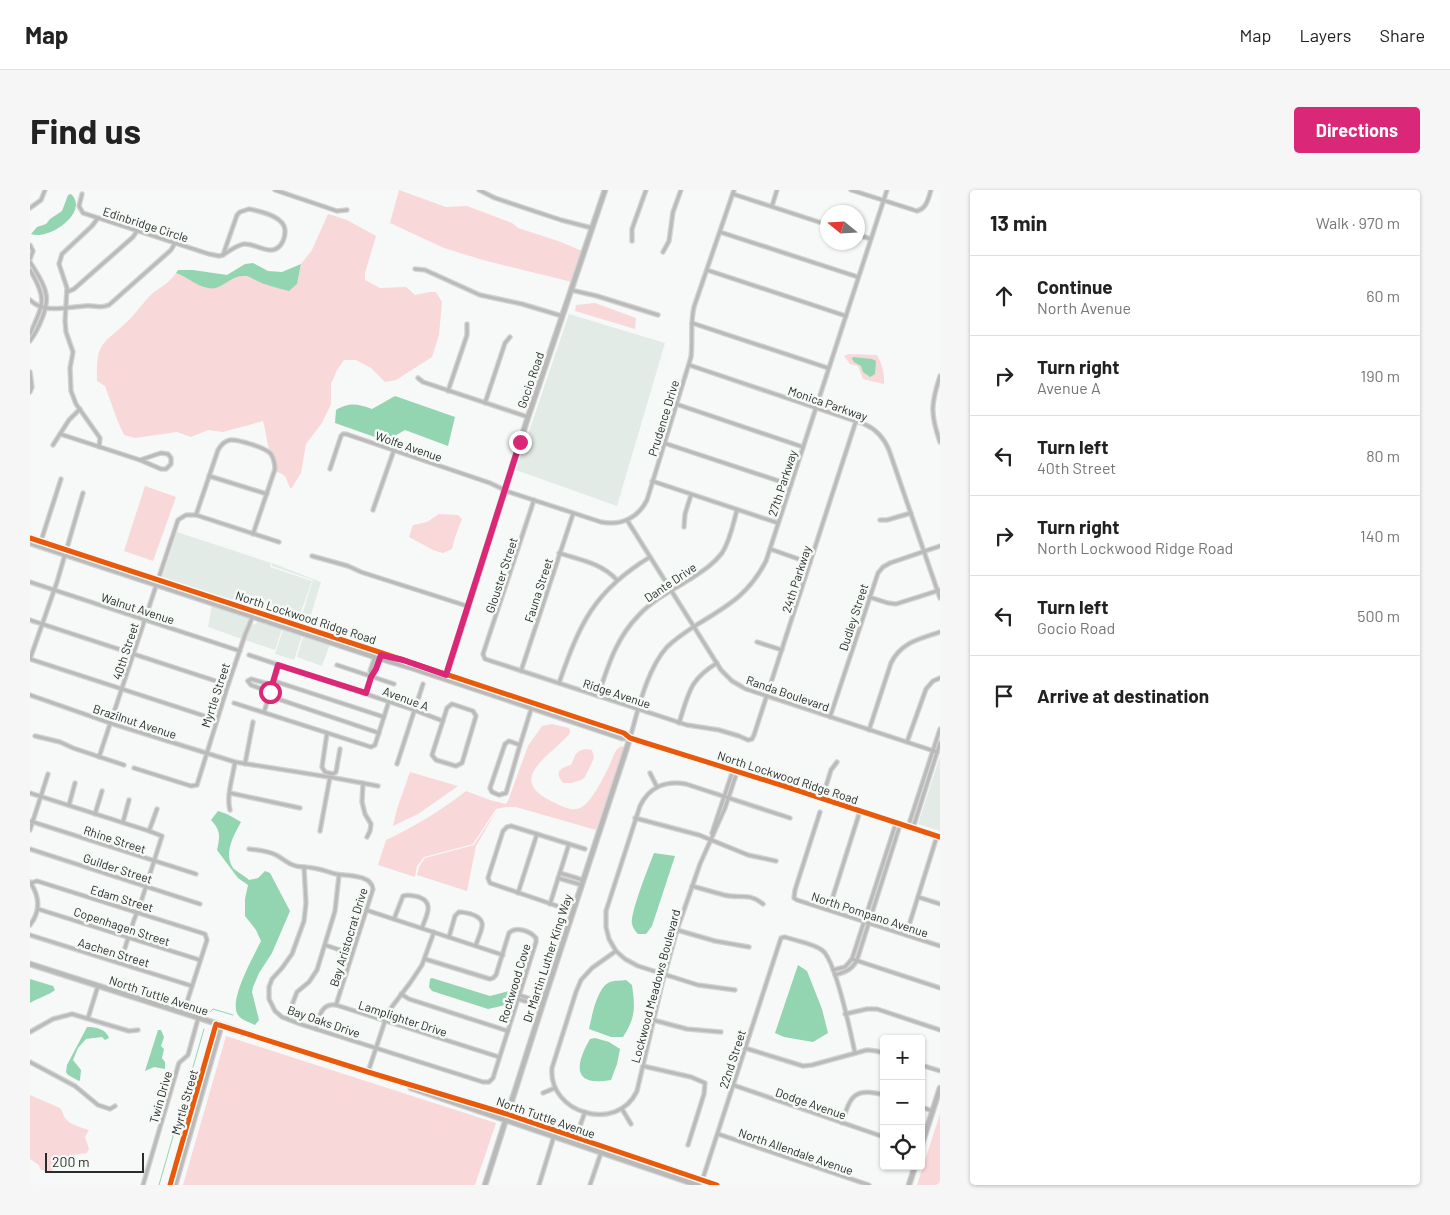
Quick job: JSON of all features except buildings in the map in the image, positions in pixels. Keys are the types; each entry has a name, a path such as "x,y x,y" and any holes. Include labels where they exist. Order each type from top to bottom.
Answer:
{"main road":[{"name":"Gocio Road","path":"446,677 528,417 605,190"},
{"name":"North Lockwood Ridge Road","path":"30,538 65,552"},
{"name":"North Lockwood Ridge Road","path":"30,543 65,552 532,705 624,733 630,738 939,837"},
{"name":"North Lockwood Ridge Road","path":"379,655 403,660 446,677"},
{"name":"Dr Martin Luther King Way","path":"485,1185 630,738"},
{"name":"North Tuttle Avenue","path":"30,964 198,1019 507,1114 576,1137 602,1149 697,1185"},
{"name":"Myrtle Street","path":"170,1185 216,1024"},
{"name":"Myrtle Street","path":"175,1185 221,1026"},
{"name":"North Tuttle Avenue","path":"368,1072 554,1136 717,1185"},
{"path":"925,1135 940,1088"},
{"path":"909,1185 914,1170"}],"street":[{"path":"30,208 41,200 44,190"},
{"path":"275,190 337,211 347,210"},
{"path":"479,190 495,198 561,220 592,228"},
{"path":"632,240 632,229 646,190"},
{"path":"663,252 669,241 672,212 681,190"},
{"path":"772,206 777,190"},
{"path":"851,190 915,211 919,211 927,204 931,190"},
{"name":"27th Parkway","path":"630,738 650,675 659,657 674,640 732,603 746,591 761,571 770,549 887,190"},
{"path":"733,192 820,222"},
{"name":"Prudence Drive","path":"627,520 644,506 688,365 692,346 694,307 733,192"},
{"name":"Edinbridge Circle","path":"82,194 79,206 81,212 215,256 223,255"},
{"path":"244,210 254,210 274,217 282,223 284,239 282,244 273,250 263,250 246,244 223,255 234,219 244,210"},
{"path":"98,218 60,256 59,267 66,283 65,326 73,352 70,368 70,385 73,398 100,438 99,447"},
{"path":"67,292 74,289 134,237 137,231"},
{"path":"720,232 858,277"},
{"path":"865,237 871,239"},
{"path":"30,300 34,304 43,307 66,309 84,306 104,307 109,305 171,250 175,243"},
{"path":"30,245 33,254 30,261 47,298 30,334"},
{"path":"415,269 425,270 480,295 522,304 562,316"},
{"path":"30,270 42,287"},
{"path":"707,270 846,316"},
{"path":"571,290 658,315"},
{"path":"30,342 37,328 43,307"},
{"path":"692,323 828,368"},
{"path":"448,391 467,335 467,324"},
{"path":"485,403 505,344 510,336"},
{"name":"Monica Parkway","path":"688,365 871,427 885,440 939,590 940,598"},
{"path":"30,372 32,387 30,392"},
{"path":"940,376 932,408 933,420 940,442"},
{"path":"418,378 423,382 448,391 528,417"},
{"path":"676,404 803,447"},
{"path":"53,445 74,414 80,409"},
{"name":"24th Parkway","path":"748,740 752,739 754,735 856,421"},
{"path":"60,434 140,460 163,470 170,466 172,461 170,456 163,452 140,460"},
{"name":"Wolfe Avenue","path":"330,468 343,434 394,450 505,490"},
{"path":"253,534 275,464 271,455 262,449 237,441 228,441 220,446 196,515 253,534 279,542"},
{"path":"664,443 790,485"},
{"path":"373,510 394,450"},
{"path":"210,476 266,494"},
{"path":"40,542 61,479"},
{"path":"652,481 778,523"},
{"path":"505,490 572,514 610,524 627,520"},
{"path":"83,493 54,589 30,659 217,720"},
{"path":"684,527 685,514 691,495"},
{"name":"Glouster Street","path":"483,655 534,500"},
{"name":"Dante Drive","path":"598,696 610,659 621,637 645,609 717,560 727,542 737,510"},
{"path":"880,520 887,520 911,513"},
{"name":"Fauna Street","path":"521,671 572,514"},
{"name":"40th Street","path":"100,757 178,520 186,515 196,515"},
{"name":"Randa Boulevard","path":"627,520 723,673 734,683 743,688 935,751"},
{"name":"Dudley Street","path":"830,717 876,576 883,567 890,563 940,546"},
{"path":"770,549 810,563"},
{"path":"559,553 598,565 617,580"},
{"path":"312,556 348,566 361,572 467,606"},
{"path":"559,683 572,647 583,624 598,600 617,580 634,566 650,557"},
{"name":"Walnut Avenue","path":"30,582 240,651"},
{"path":"869,597 896,604 939,590"},
{"name":"Myrtle Street","path":"134,768 191,786 198,784 228,685 254,614"},
{"path":"30,620 228,685"},
{"path":"869,730 891,663 897,653 910,643 940,632"},
{"path":"757,642 782,650"},
{"name":"Avenue A","path":"249,655 366,693 443,721"},
{"path":"366,693 371,677 370,671 379,655"},
{"name":"Ridge Avenue","path":"483,655 486,659 639,710 692,726 719,730 748,740"},
{"path":"679,722 695,681 703,672 717,663"},
{"path":"264,712 278,665"},
{"path":"338,665 394,684"},
{"path":"907,742 926,689 930,683 940,678"},
{"path":"270,692 251,685 248,681 251,679 272,685"},
{"path":"274,681 384,717"},
{"path":"397,764 423,684"},
{"name":"Brazilnut Avenue","path":"30,695 110,723 235,762 378,786"},
{"path":"268,696 379,733"},
{"path":"234,702 374,747 389,701"},
{"path":"452,704 473,711 476,714 462,763 458,766 436,760 432,755 443,721 448,706 452,704"},
{"path":"520,744 509,741 505,744 490,788 494,794 501,795 506,792 532,705"},
{"path":"244,764 253,722"},
{"path":"910,828 935,751 940,729"},
{"path":"327,733 322,767 325,772 333,774 336,772 340,749"},
{"path":"36,736 60,742 124,765"},
{"path":"935,751 940,743"},
{"path":"230,810 228,800 235,762"},
{"path":"822,799 831,770 836,762"},
{"name":"Lockwood Meadows Boulevard","path":"711,838 724,797 735,771"},
{"name":"Lockwood Meadows Boulevard","path":"622,1109 635,1094 664,974 677,930 692,886 728,799 735,771"},
{"path":"650,773 657,786"},
{"path":"30,830 48,774"},
{"path":"320,830 330,777"},
{"path":"69,805 76,783"},
{"path":"735,990 698,985 630,963 616,951 608,936 605,922 606,911 635,818 643,799 657,786 667,783 679,783 790,818"},
{"path":"363,784 362,802 370,824 370,831 367,837"},
{"path":"95,814 102,791"},
{"path":"30,793 162,836 120,963"},
{"path":"230,793 300,808"},
{"path":"123,822 130,800"},
{"path":"150,831 157,809"},
{"path":"829,909 860,811"},
{"name":"North Pompano Avenue","path":"820,812 794,898 940,946"},
{"path":"635,818 711,838 748,855 776,861"},
{"name":"Rhine Street","path":"31,822 196,874"},
{"path":"855,1053 833,970 846,967 852,959 898,824"},
{"path":"835,975 847,972 857,960 898,824"},
{"path":"566,908 492,885 488,878 504,829 507,826 585,849"},
{"path":"518,893 537,834"},
{"path":"906,935 939,837"},
{"path":"550,904 569,844"},
{"name":"Bay Aristocrat Drive","path":"249,849 272,853 290,864 312,867 339,875 354,876 371,883 373,889 336,1005"},
{"name":"Guilder Street","path":"30,850 200,904"},
{"name":"Bay Oaks Drive","path":"304,867 306,903 303,922 292,954 272,979 269,987 268,997 272,1006 279,1014 316,1029 483,1082 489,1082"},
{"path":"560,873 582,883"},
{"path":"287,1018 297,992 316,973 335,911 339,875"},
{"path":"558,878 582,883"},
{"name":"Edam Street","path":"31,882 37,881 204,933 206,940 200,960"},
{"path":"30,925 38,909 37,894 31,882"},
{"path":"692,886 725,895 748,896 763,904"},
{"path":"394,919 403,896 409,894 428,902 422,928"},
{"path":"918,897 940,904"},
{"name":"Copenhagen Street","path":"38,909 200,960"},
{"path":"366,910 502,954 496,975 490,979 425,959"},
{"path":"449,936 457,914 462,912 478,916 482,920 482,924 476,946"},
{"name":"Rockwood Cove","path":"489,1082 493,1078 500,1057 536,938 533,934 525,931 513,930 509,934 502,954"},
{"path":"677,930 716,942 749,947"},
{"path":"368,1072 390,1008 416,975 425,959 434,932"},
{"name":"Aachen Street","path":"30,935 192,986"},
{"name":"22nd Street","path":"702,1181 779,940 785,937 821,950 827,956 833,970"},
{"path":"325,945 352,954"},
{"path":"616,951 587,972 578,987 552,1065 552,1079 554,1088 566,1102 585,1112 604,1115 622,1109 630,1124"},
{"path":"852,959 940,988"},
{"path":"186,1005 200,960"},
{"path":"88,1018 98,986"},
{"path":"401,994 409,999 508,1031"},
{"path":"518,997 543,1004"},
{"path":"316,1029 322,1010 328,1005 336,1005"},
{"name":"Lamplighter Drive","path":"336,1005 500,1057"},
{"path":"845,1014 867,1009 877,1009 940,1030"},
{"path":"30,1032 53,1019 72,1014 129,1031 138,1030"},
{"name":"Twin Drive","path":"143,1185 179,1063 188,1055 198,1019"},
{"path":"653,1020 687,1030 721,1032"},
{"path":"745,1048 803,1066 855,1053 872,1050 880,1052"},
{"path":"30,1062 75,1086 98,1105 110,1109 115,1106"},
{"path":"643,1066 691,1077 705,1083 704,1094 688,1145"},
{"path":"925,1066 940,1072"},
{"name":"Dodge Avenue","path":"733,1085 880,1136"},
{"path":"543,1093 554,1088"},
{"path":"842,1123 853,1096 870,1092 880,1094"},
{"path":"925,1108 933,1111"},
{"path":"576,1137 585,1112"},
{"name":"North Allendale Avenue","path":"718,1134 869,1185"},
{"path":"539,1185 554,1136"},
{"path":"590,1185 602,1149"},
{"path":"697,1185 702,1181"}],"shaded area":[{"path":"399,190 446,207 467,206 512,223 518,228 582,251 572,282 483,260 444,248 390,223"},
{"path":"71,194 75,201 75,209 65,223 48,233 31,234 37,227 46,224 62,211 68,195"},
{"path":"328,214 347,220 376,236 365,273 365,280 380,288 406,287 415,295 436,292 442,302 439,335 432,357 396,380 385,382 371,368 356,360 344,360 331,384 331,404 322,423 306,444 301,473 291,489 285,476 276,472 276,462 269,449 263,421 223,432 208,430 191,437 177,432 135,438 124,435 105,386 97,381 98,358 100,350 107,339 176,273 207,288 242,275 274,287 289,290 297,284 301,264 312,250"},
{"path":"253,263 268,271 282,272 301,264 297,284 289,291 267,285 249,277 239,276 218,287 208,288 176,273 178,270 193,270 227,275 245,264"},
{"path":"595,303 636,318 635,329 575,311 576,305"},
{"path":"569,314 665,343 617,506 516,470"},
{"path":"849,354 877,355 883,369 884,384 863,379 858,366 850,364 844,356"},
{"path":"853,357 876,361 875,374 870,377 863,372 861,366 852,359"},
{"path":"395,396 455,417 448,446 405,430 386,441 335,423 336,410 341,407 354,405 372,409"},
{"path":"145,486 176,497 153,561 124,551"},
{"path":"439,514 458,515 462,519 452,549 443,553 433,550 409,537 413,525 427,522"},
{"path":"177,532 271,563 270,567 312,581 298,620 162,578"},
{"path":"272,563 321,582 308,624 300,621 313,580 272,566"},
{"path":"212,605 250,617 242,639 208,627"},
{"path":"254,618 330,644 322,666 297,657 302,635 282,629 275,650 245,640 252,623 254,625 258,622 257,620 253,621"},
{"path":"283,630 302,636 294,660 275,654"},
{"path":"552,724 569,728 570,733 537,766 532,775 532,784 538,792 565,808 580,808 589,801 608,769 615,751 619,747 624,747 596,830 516,807 506,807 496,809 473,844 424,857 417,866 415,877 378,865 386,840 428,818 466,791 506,804 528,746 542,726"},
{"path":"586,749 592,750 594,758 585,777 571,783 563,783 559,776 560,771 571,765 577,753"},
{"path":"940,756 940,831 918,824"},
{"path":"410,772 458,786 418,814 393,826 397,809"},
{"path":"497,810 476,846 467,891 417,875 419,867 425,858 474,845"},
{"path":"218,811 241,822 229,850 230,862 233,868 249,880 258,878 265,871 270,873 290,911 272,953 259,973 253,987 252,992 259,1020 255,1025 239,1017 236,999 243,978 261,941 256,930 245,916 245,899 248,885 238,878 217,850 219,834 217,827 211,820"},
{"path":"654,853 675,856 652,926 646,934 638,934 632,925 632,918 640,889"},
{"path":"798,965 807,971 822,1009 828,1033 813,1042 784,1037 775,1033"},
{"path":"432,978 490,996 509,991 514,995 513,1001 510,1004 488,1009 432,991 429,987 430,979"},
{"path":"30,979 53,986 55,990 30,1003"},
{"path":"626,980 632,985 634,1012 623,1037 611,1037 589,1029 598,996 605,985 614,981"},
{"path":"87,1027 94,1027 106,1032 109,1038 105,1040 102,1037 86,1039 78,1048 73,1060 81,1070 79,1081 68,1075 66,1072 67,1065"},
{"path":"158,1030 161,1030 164,1037 161,1046 164,1049 162,1058 165,1062 165,1069 154,1067 145,1071"},
{"path":"226,1036 496,1123 475,1185 183,1185"},
{"path":"595,1038 609,1042 620,1049 611,1080 589,1080 583,1077 580,1072 581,1057 590,1039"},
{"path":"30,1095 60,1108 70,1123 89,1130 85,1137 89,1149 87,1153 72,1155 49,1173 40,1169 39,1165 30,1159"},
{"path":"940,1114 940,1185 917,1185 922,1170 925,1170 925,1160"}],"waterway":[{"path":"209,1013 213,1009 233,1015"},
{"path":"159,1185 204,1029"}],"cycle path":[{"path":"30,538 624,733 630,738 940,837"},
{"path":"170,1185 216,1024"},
{"path":"219,1025 507,1114 717,1185"}],"route":[{"path":"270,692 278,665 366,693 381,655 403,660 446,675 520,442"}]}
